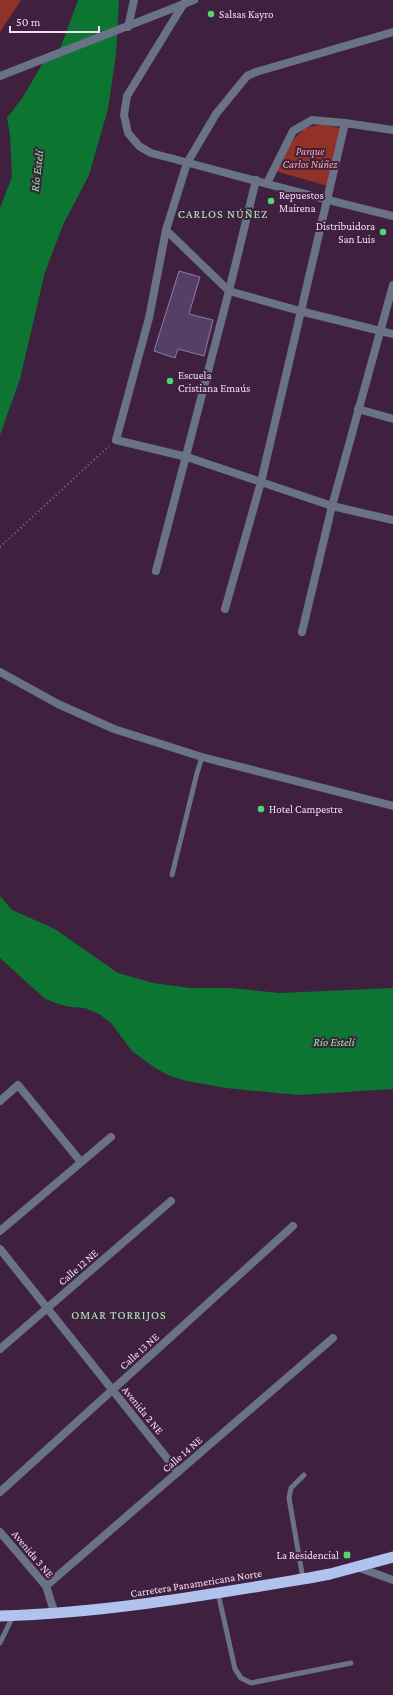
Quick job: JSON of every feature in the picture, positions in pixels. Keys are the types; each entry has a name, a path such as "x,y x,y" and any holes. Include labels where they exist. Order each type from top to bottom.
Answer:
{"highway":[{"name":"Carretera Panamericana Norte","path":"0,1616 55,1614 143,1604 218,1593 303,1580 393,1557"}],"street":[{"path":"128,27 134,0"},
{"path":"1,76 128,27 185,2 194,0"},
{"path":"185,2 127,96 124,115 128,133 139,146 151,153 393,216"},
{"path":"393,32 256,72 247,76 216,114 187,162 166,230 149,318 116,440 186,458 332,506 393,520"},
{"path":"268,183 293,131 312,120 393,130"},
{"path":"226,609 261,482 300,311 346,123"},
{"path":"156,571 229,291 256,180"},
{"path":"166,230 229,291 300,311 393,334"},
{"path":"302,632 332,506 393,285"},
{"path":"358,409 393,419"},
{"path":"0,672 89,719 114,729 202,757 393,806"},
{"path":"0,1101 18,1085 81,1162"},
{"path":"0,1231 111,1137"},
{"name":"Calle 12 NE","path":"0,1349 171,1201"},
{"name":"Calle 13 NE","path":"0,1492 293,1226"},
{"name":"Avenida 2 NE","path":"0,1249 178,1472"},
{"name":"Calle 14 NE","path":"46,1586 333,1338"},
{"name":"Avenida 3 NE","path":"0,1532 46,1586 55,1614"},
{"path":"357,1567 393,1580"}],"lane":[{"path":"172,875 196,773 202,757"},
{"path":"303,1580 289,1498 291,1488 304,1475"},
{"path":"218,1593 234,1669 241,1678 251,1683 351,1663"},
{"path":"0,1643 13,1616"}],"path":[{"path":"0,547 116,440"}],"green space":[{"path":"0,0 21,0 0,32"},
{"name":"Parque Carlos Núñez","path":"322,124 340,128 328,186 275,171 294,139 305,128"}],"water":[{"name":"Río Estelí","path":"78,0 119,0 116,54 108,109 89,175 63,225 45,272 20,379 0,435 0,208 12,177 10,135 7,118 23,97 44,61 60,49"},
{"name":"Río Estelí","path":"0,896 12,910 55,929 118,973 153,983 190,988 230,988 280,993 393,988 393,1089 299,1095 226,1088 187,1081 170,1076 155,1068 132,1051 111,1023 99,1014 85,1008 70,1007 44,998 0,958"}],"building":[{"path":"179,271 200,277 189,314 213,320 204,356 178,349 175,358 154,351"}],"place":[{"name":"Salsas Kayro","path":"211,14"},
{"name":"Repuestos Mairena","path":"271,201"},
{"name":"Distribuidora San Luis","path":"383,232"},
{"name":"Escuela Cristiana Emaús","path":"170,381"},
{"name":"Hotel Campestre","path":"261,809"},
{"name":"La Residencial","path":"347,1555"}],"district":[{"name":"CARLOS NÚÑEZ","path":"223,214"},
{"name":"OMAR TORRIJOS","path":"119,1315"}]}
